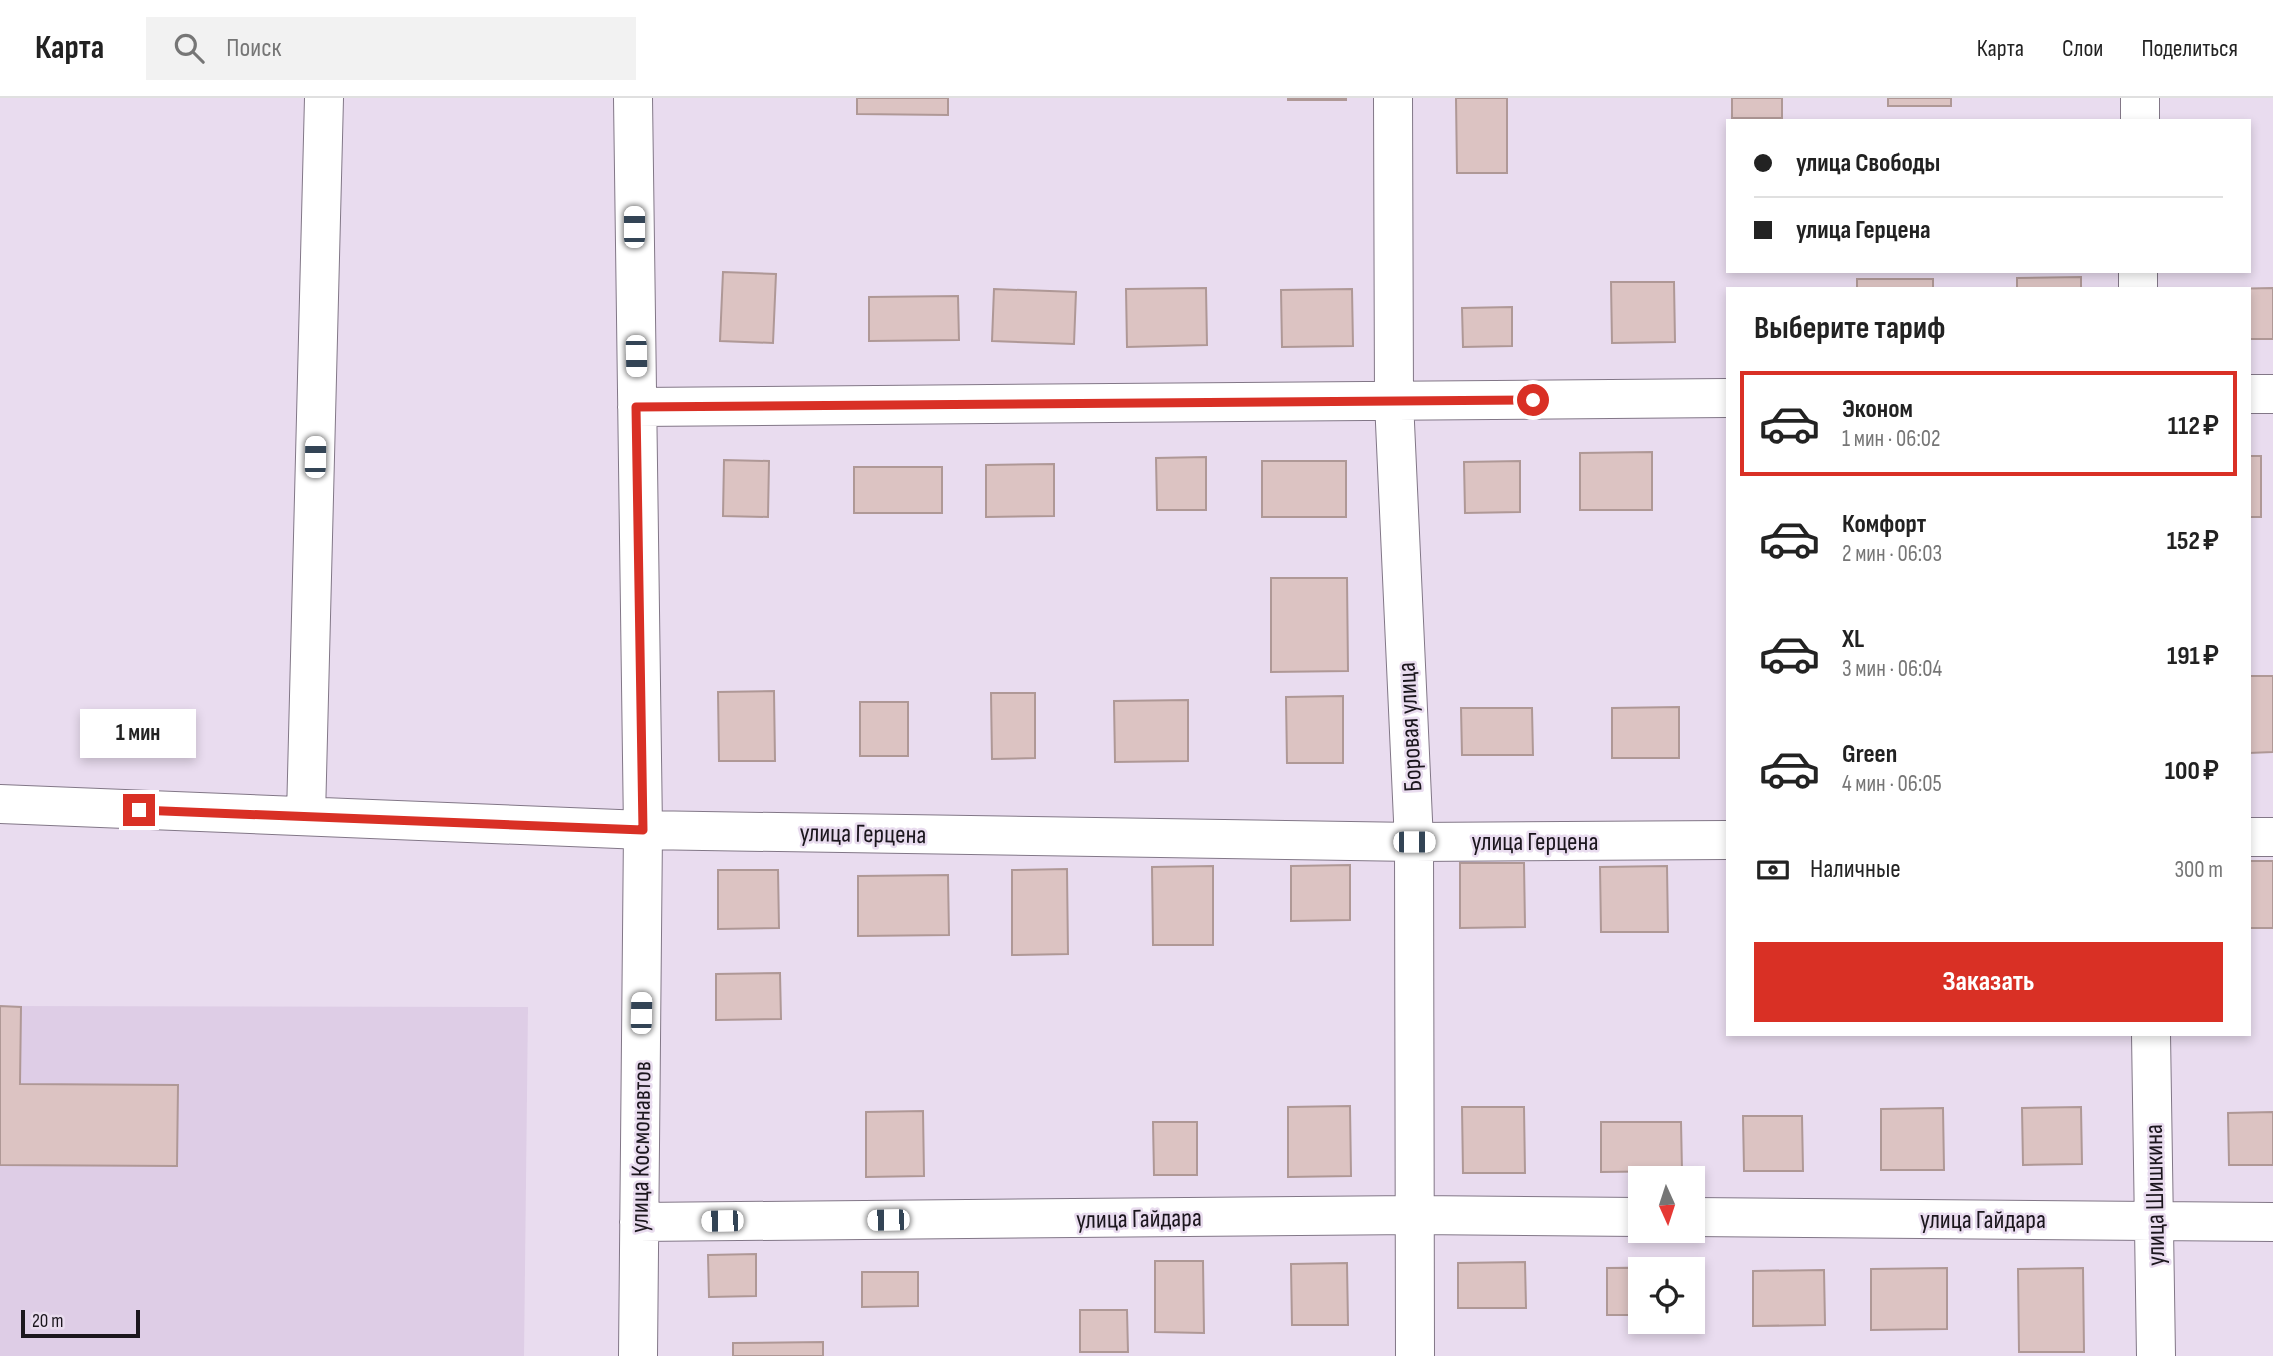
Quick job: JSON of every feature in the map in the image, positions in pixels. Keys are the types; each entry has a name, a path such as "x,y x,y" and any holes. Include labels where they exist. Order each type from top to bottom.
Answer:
{"street":[{"path":"306,816 324,98"},
{"name":"улица Космонавтов","path":"633,98 643,830 638,1356"},
{"name":"Боровая улица","path":"1393,98 1394,401 1414,842 1415,1356"},
{"path":"2140,98 2140,119"},
{"path":"2251,394 2273,394"},
{"path":"636,407 1726,398"},
{"name":"улица Герцена","path":"0,804 643,830 1414,842 1726,840"},
{"path":"2251,837 2273,837"},
{"name":"улица Шишкина","path":"2151,1036 2156,1356"},
{"name":"улица Гайдара","path":"639,1222 1415,1215 1628,1217"},
{"name":"улица Гайдара","path":"1705,1217 2273,1222"}],"shaded area":[{"path":"0,1006 528,1007 524,1356 0,1356"}],"building":[{"path":"857,98 948,98 948,115 857,114"},
{"path":"1346,98 1346,100 1288,100"},
{"path":"1456,98 1507,98 1507,173 1457,173"},
{"path":"1732,98 1782,98 1782,118 1732,118"},
{"path":"1888,98 1951,98 1951,106 1888,106"},
{"path":"723,272 776,274 773,343 720,341"},
{"path":"2081,277 2081,287 2017,287 2017,278"},
{"path":"1857,279 1933,279 1933,287 1857,287"},
{"path":"1611,282 1674,282 1675,342 1612,343"},
{"path":"1206,288 1207,345 1127,347 1126,289"},
{"path":"2251,288 2273,288 2273,339 2251,339"},
{"path":"994,289 1076,292 1074,344 992,341"},
{"path":"1352,289 1353,346 1282,347 1281,290"},
{"path":"958,296 959,340 869,341 869,297"},
{"path":"1512,307 1512,346 1463,347 1462,308"},
{"path":"1652,452 1652,510 1580,510 1580,453"},
{"path":"2251,456 2261,456 2261,517 2251,517"},
{"path":"1206,457 1206,510 1157,510 1156,458"},
{"path":"724,460 769,461 768,517 723,516"},
{"path":"1262,461 1346,461 1346,517 1262,517"},
{"path":"1520,461 1520,512 1465,513 1464,462"},
{"path":"1054,464 1054,516 986,517 986,465"},
{"path":"854,467 942,467 942,513 854,513"},
{"path":"1271,578 1347,578 1348,671 1271,672"},
{"path":"2251,676 2273,676 2273,752 2251,753"},
{"path":"774,691 775,761 719,761 718,692"},
{"path":"991,693 1035,693 1035,758 992,759"},
{"path":"1343,696 1343,763 1287,763 1286,697"},
{"path":"1188,700 1188,761 1115,762 1114,701"},
{"path":"860,702 908,702 908,756 860,756"},
{"path":"1679,707 1679,758 1612,758 1612,708"},
{"path":"1461,708 1532,708 1533,755 1462,755"},
{"path":"2251,861 2273,861 2273,928 2251,928"},
{"path":"1460,863 1524,863 1525,927 1460,928"},
{"path":"1350,865 1350,920 1291,921 1291,866"},
{"path":"1213,866 1213,945 1153,945 1152,867"},
{"path":"1667,866 1668,932 1601,932 1600,867"},
{"path":"1067,869 1068,954 1012,955 1012,870"},
{"path":"718,870 778,870 779,928 718,929"},
{"path":"948,875 949,935 858,936 858,876"},
{"path":"780,973 781,1019 716,1020 716,974"},
{"path":"0,1006 21,1007 20,1084 178,1085 177,1166 0,1165"},
{"path":"1350,1106 1351,1176 1288,1177 1288,1107"},
{"path":"1462,1107 1524,1107 1525,1173 1463,1173"},
{"path":"2081,1107 2082,1164 2023,1165 2022,1108"},
{"path":"1943,1108 1944,1170 1881,1170 1881,1109"},
{"path":"923,1111 924,1176 866,1177 866,1112"},
{"path":"2273,1112 2273,1165 2229,1165 2228,1113"},
{"path":"1743,1116 1802,1116 1803,1171 1744,1171"},
{"path":"1153,1122 1197,1122 1197,1175 1154,1175"},
{"path":"1601,1122 1681,1122 1682,1166 1628,1166 1628,1172 1601,1172"},
{"path":"756,1254 756,1296 709,1297 708,1255"},
{"path":"1155,1261 1203,1261 1204,1333 1155,1332"},
{"path":"1525,1262 1526,1308 1458,1308 1458,1263"},
{"path":"1347,1263 1348,1325 1292,1325 1291,1264"},
{"path":"1607,1268 1628,1268 1628,1315 1607,1315"},
{"path":"1947,1268 1947,1329 1871,1330 1871,1269"},
{"path":"2083,1268 2084,1352 2019,1352 2018,1269"},
{"path":"1824,1270 1825,1325 1753,1326 1753,1271"},
{"path":"862,1272 918,1272 918,1306 862,1307"},
{"path":"1080,1310 1127,1310 1128,1352 1080,1352"},
{"path":"823,1342 823,1356 733,1356 733,1343"}],"route":[{"path":"139,810 643,830 636,407 1533,400"}]}
